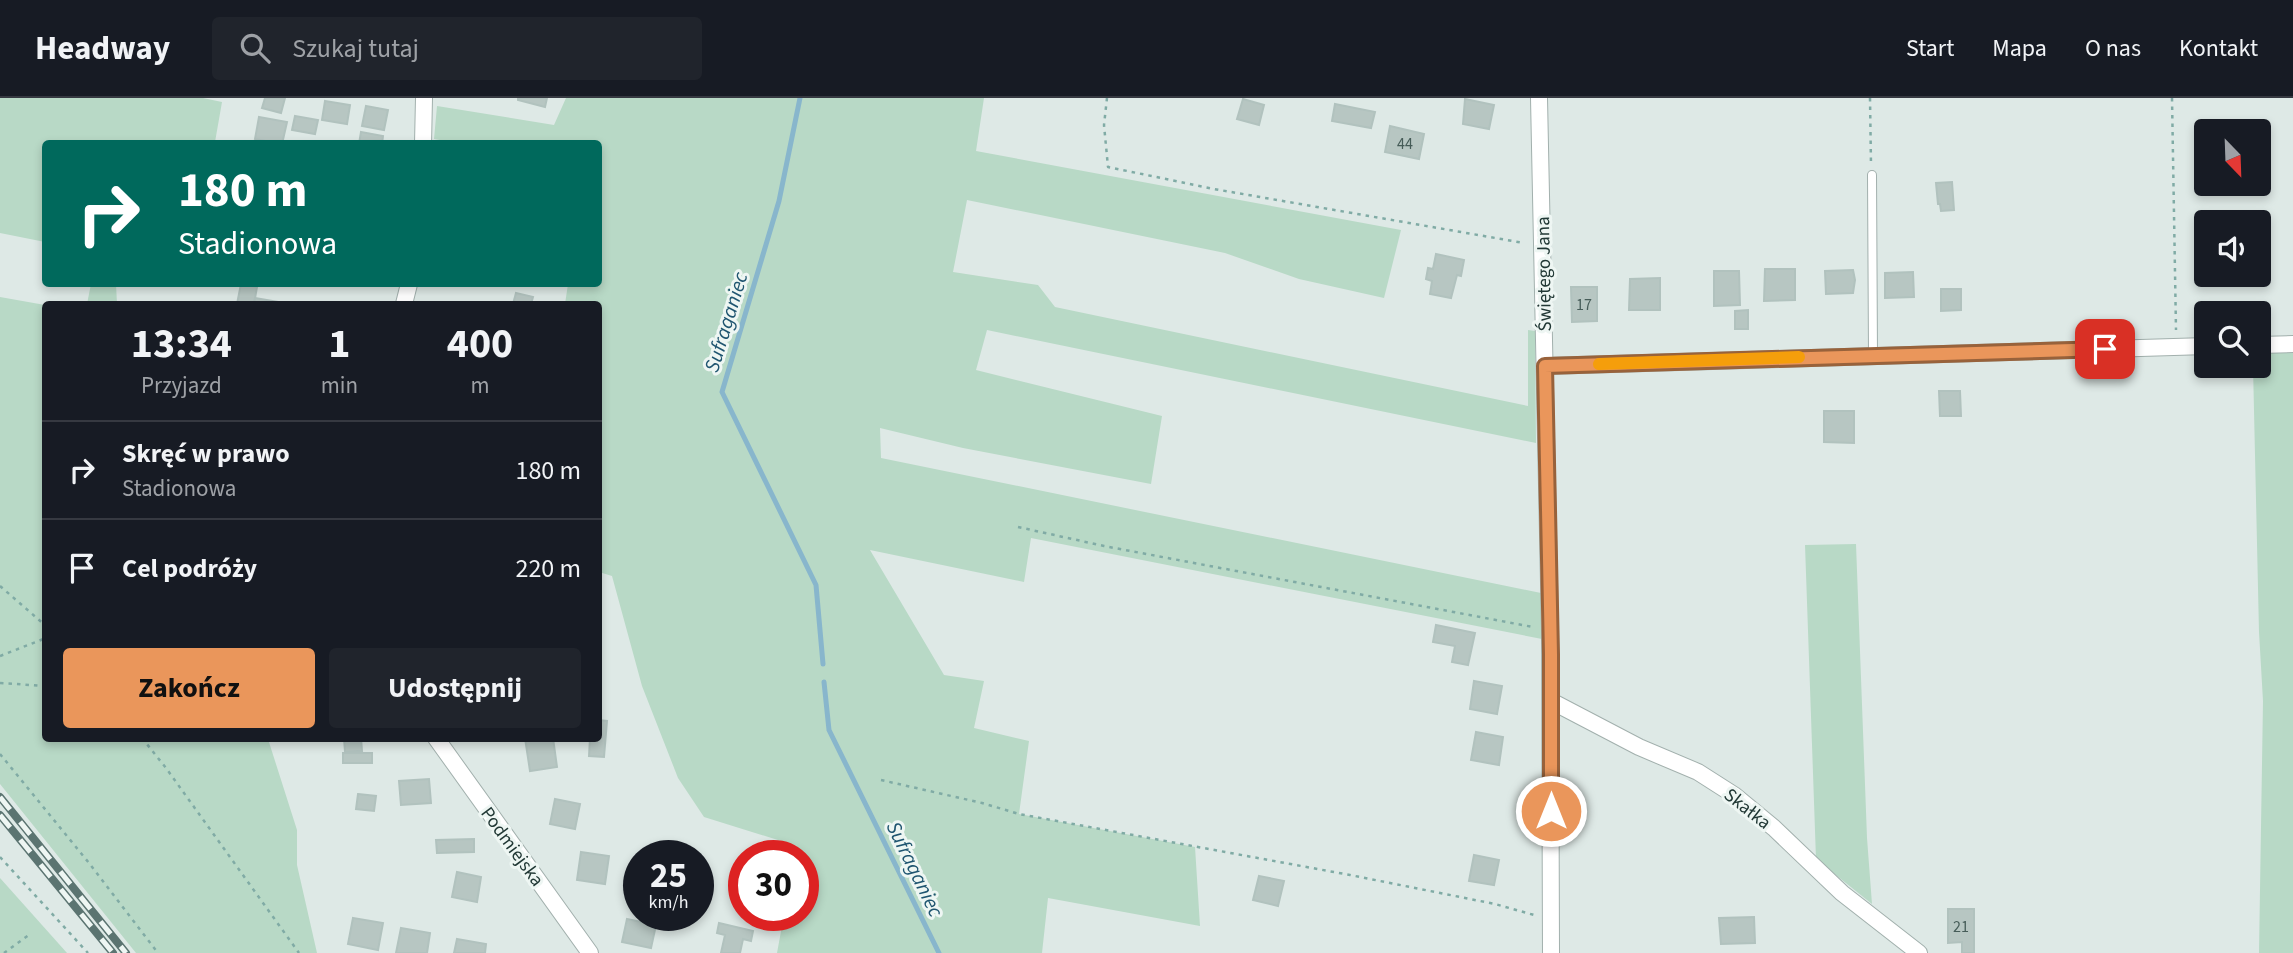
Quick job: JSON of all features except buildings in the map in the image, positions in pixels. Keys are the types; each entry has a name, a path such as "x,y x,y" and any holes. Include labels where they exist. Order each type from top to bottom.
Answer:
{"street":[{"path":"423,140 424,98"},
{"name":"Świętego Jana","path":"1539,98 1551,701 1551,953"},
{"path":"2271,345 2293,344"},
{"path":"1545,366 2194,346"},
{"name":"Skałka","path":"1551,701 1639,747 1698,772 1734,796 1774,828 1842,893 1919,953"},
{"name":"Podmiejska","path":"439,742 590,953"}],"lane":[{"path":"1872,175 1873,355"}],"path":[{"path":"1107,98 1104,125 1108,167 1214,189 1541,246"},
{"path":"1870,98 1872,175"},
{"path":"2172,98 2177,347"},
{"path":"1018,527 1550,631"},
{"path":"0,586 42,623"},
{"path":"0,656 42,640"},
{"path":"0,683 42,686"},
{"path":"145,742 299,953"},
{"path":"0,754 158,953"},
{"path":"881,780 1019,814 1482,902 1550,920"},
{"path":"0,857 88,953"},
{"path":"4,953 30,934"}],"green space":[{"path":"0,98 203,98 222,102 215,140 42,140 42,241 0,233"},
{"path":"566,98 984,98 976,151 1401,230 1384,298 1299,279 1225,253 967,200 953,272 1038,285 1055,307 1528,406 1528,330 1535,331 1536,443 987,330 976,370 1162,416 1151,484 963,448 880,428 881,458 1541,593 1542,639 1031,538 1024,582 870,550 944,675 984,681 974,728 1029,741 1019,814 1195,847 1200,926 1048,898 1042,953 777,953 781,931 819,931 819,840 778,840 704,817 678,778 642,686 612,576 602,573 602,301 565,301 568,287 602,287 602,140 434,139 437,106 554,125"},
{"path":"90,287 116,287 117,301 88,301"},
{"path":"0,297 42,304 42,742 269,742 297,830 297,865 317,953 136,953 0,784"},
{"path":"2293,349 2293,953 2259,953 2263,701 2253,378 2271,378 2271,350"},
{"path":"1856,544 1872,904 1816,859 1805,545"},
{"path":"0,878 67,953 0,953"}],"waterway":[{"name":"Sufraganiec","path":"800,98 779,201 722,392 816,585 823,664"},
{"name":"Sufraganiec","path":"824,682 829,730 939,953"}],"railway":[{"path":"0,797 126,953"},
{"path":"0,815 113,953"}],"slow traffic":[{"path":"1599,364 1799,357"}],"route":[{"path":"1551,811 1551,654 1545,366 2105,349"}]}
